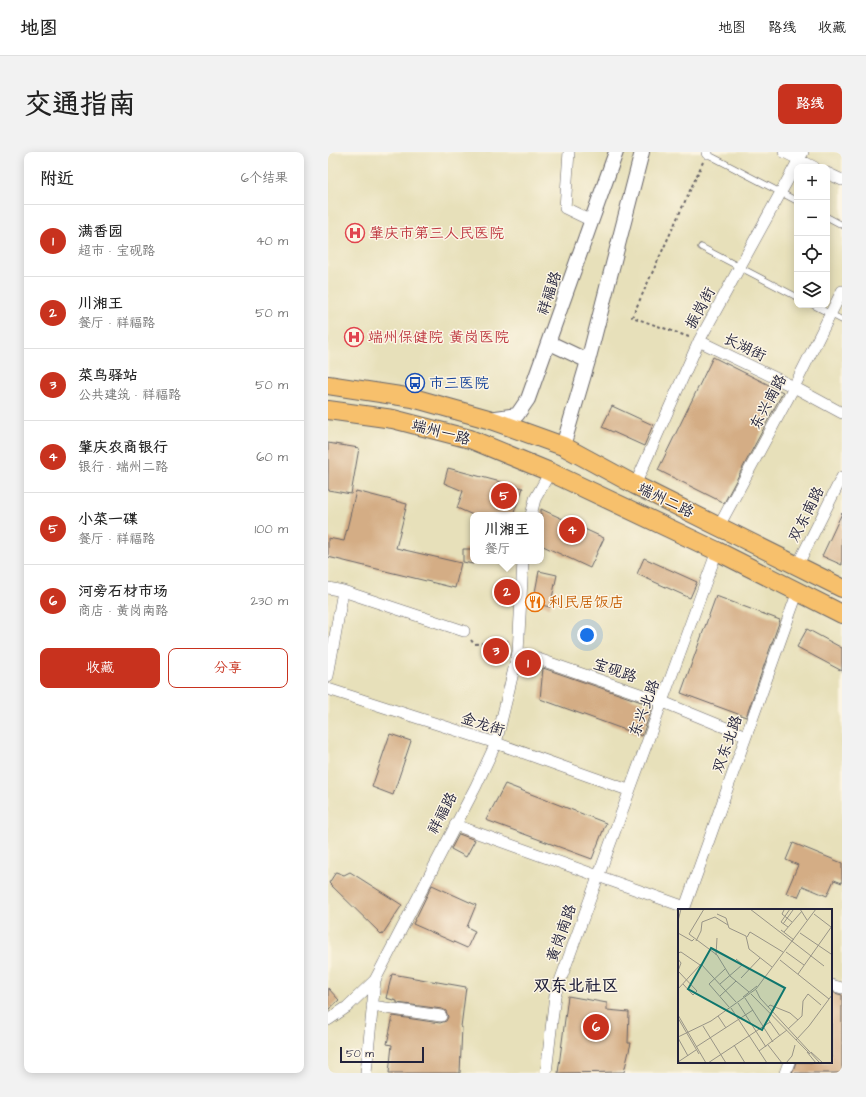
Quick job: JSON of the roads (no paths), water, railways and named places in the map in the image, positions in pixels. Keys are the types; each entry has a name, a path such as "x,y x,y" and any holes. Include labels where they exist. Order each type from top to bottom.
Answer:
{"main road":[{"name":"端州一路","path":"328,385 413,398 488,419"},
{"name":"端州一路","path":"328,410 393,419 470,439 550,472"},
{"name":"端州二路","path":"488,419 563,446 635,485 842,588"},
{"name":"端州二路","path":"550,472 716,551 842,614"}],"street":[{"path":"569,152 565,208 592,221"},
{"name":"祥福路","path":"488,419 517,415 528,399 550,343 616,152"},
{"path":"563,446 588,361 642,152"},
{"path":"784,152 801,156 810,164"},
{"name":"振岗街","path":"635,485 699,341 801,156"},
{"path":"830,174 842,180"},
{"name":"东兴南路","path":"719,526 794,387 842,291"},
{"name":"长湖街","path":"699,341 794,387 842,413"},
{"path":"550,343 588,361"},
{"path":"532,512 535,499 550,472"},
{"name":"双东南路","path":"797,566 842,477"},
{"name":"东兴北路","path":"598,876 628,790 663,702 716,551"},
{"name":"祥福路","path":"366,1073 375,980 476,786 496,743 518,652 523,564"},
{"path":"328,588 343,591 464,631"},
{"path":"328,676 343,591"},
{"name":"双东北路","path":"598,876 685,907 798,591"},
{"name":"宝砚路","path":"518,652 663,702 746,736"},
{"name":"金龙街","path":"328,689 496,743 628,790"},
{"path":"455,825 598,876"},
{"name":"黄岗南路","path":"546,1073 555,994 598,876"},
{"path":"328,1020 347,1007 375,980"},
{"path":"832,985 842,988"},
{"path":"372,1006 441,1016"},
{"path":"785,1073 789,1063"}],"lane":[{"path":"706,152 795,200"},
{"path":"830,219 842,225"},
{"path":"701,247 794,295"},
{"path":"819,308 842,320"}],"place":[{"name":"肇庆市第三人民医院","path":"355,233"},
{"name":"端州保健院 黄岗医院","path":"354,337"},
{"name":"市三医院","path":"415,383"},
{"name":"小菜一碟","path":"504,496"},
{"name":"肇庆农商银行","path":"572,530"},
{"name":"川湘王","path":"507,592"},
{"name":"利民居饭店","path":"535,602"},
{"name":"菜鸟驿站","path":"496,651"},
{"name":"满香园","path":"528,663"},
{"name":"河旁石材市场","path":"596,1027"}],"district":[{"name":"双东北社区","path":"576,985"}]}
